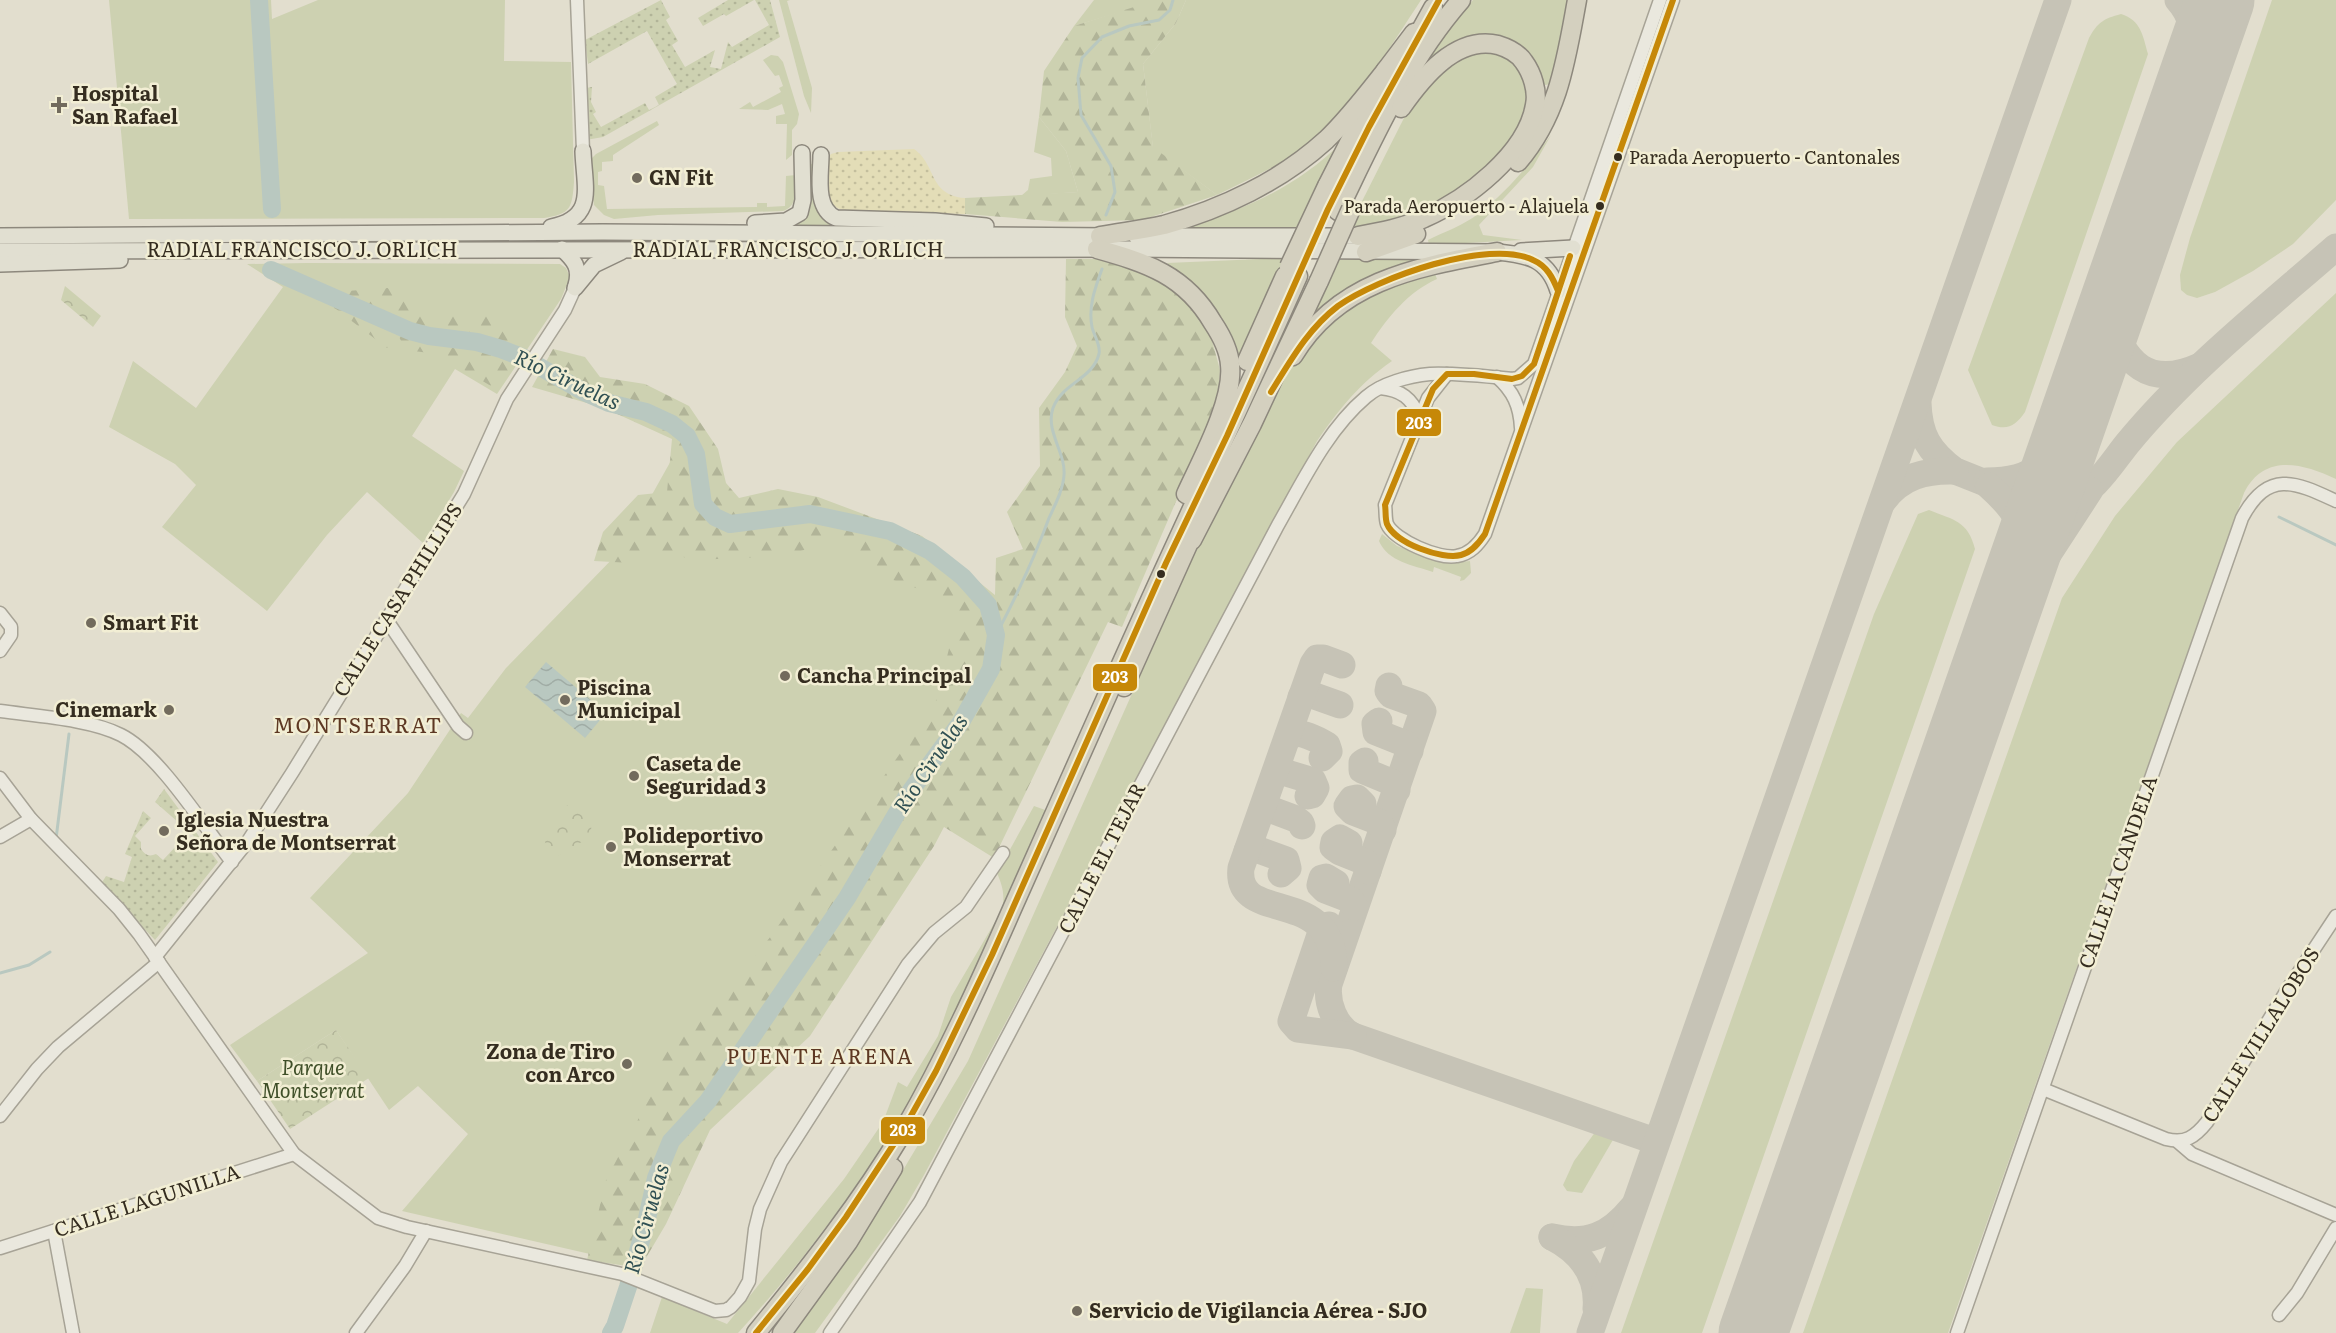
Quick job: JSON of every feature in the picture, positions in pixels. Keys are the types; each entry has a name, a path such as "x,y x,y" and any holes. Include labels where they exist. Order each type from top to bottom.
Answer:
{"highway":[{"path":"1099,243 1162,226 1212,209 1255,189 1302,159 1344,122 1440,8 1461,0"},
{"path":"1362,244 1429,229 1486,193 1524,155 1545,124 1552,109 1564,65 1577,0"},
{"path":"1401,108 1425,57 1440,8"},
{"path":"782,1333 848,1242 921,1122 951,1065 997,970 1227,436 1303,276 1339,210 1440,8"},
{"path":"1339,210 1369,127 1440,8"},
{"path":"1339,210 1401,108 1419,82 1434,68 1466,47 1477,44 1496,45 1513,51 1523,60 1535,87 1536,104 1530,123 1516,146 1488,177 1454,202 1423,219 1362,244"},
{"path":"1252,424 1303,276 1327,186 1386,70"},
{"path":"1052,821 1078,742 1217,423 1226,397 1230,365 1224,343 1217,329 1200,302 1188,290 1173,278 1145,263 1099,243"},
{"path":"756,1333 808,1269 846,1217 903,1130 963,1016 1172,566 1297,349 1312,331 1343,303 1367,288 1404,272 1497,252"}],"main road":[{"path":"514,232 564,224 580,214 585,197 583,151"},
{"path":"603,232 685,222 766,223 786,221 800,213 803,207 802,153"},
{"path":"821,155 821,199 827,212 836,218 935,220 1076,235"},
{"path":"0,226 143,228 264,226 304,234"},
{"name":"RADIAL FRANCISCO J. ORLICH","path":"0,236 514,232 1076,235 1099,243"},
{"name":"RADIAL FRANCISCO J. ORLICH","path":"0,251 627,250 1099,243 1362,244 1497,252 1530,257 1540,262 1551,274 1558,291"},
{"path":"1497,252 1573,248"},
{"path":"562,249 578,268 575,288"},
{"path":"0,264 199,259 305,250"},
{"path":"575,288 594,266 608,257 627,250"}],"street":[{"path":"577,0 583,151"},
{"name":"CALLE EL TEJAR","path":"830,1333 920,1202 1278,525 1326,444 1350,413 1379,388 1412,377 1447,374 1518,378 1534,364 1660,0"},
{"path":"1447,374 1433,389 1386,505 1387,523 1393,531 1403,539 1430,552 1449,557 1473,549 1485,534 1673,0"},
{"name":"CALLE CASA PHILLIPS","path":"0,1116 37,1069 58,1047 157,959 255,832 464,494 503,406 565,310 575,288"},
{"path":"1497,377 1508,387 1516,401 1521,416 1521,432"},
{"path":"1379,388 1405,395 1415,405 1420,418"},
{"name":"CALLE LA CANDELA","path":"1957,1333 2242,518 2257,495 2276,485 2294,484 2336,501"},
{"path":"0,613 11,627 11,635 0,651"},
{"path":"386,619 458,726 466,733"},
{"path":"0,711 93,726 129,739 164,773 232,862"},
{"path":"0,778 31,819 119,909 157,959 294,1154 378,1218 426,1231 622,1274 715,1311 726,1310 740,1297 748,1281 760,1209 781,1162 908,964 934,933 966,907 1003,853"},
{"path":"0,837 31,819"},
{"name":"CALLE VILLALOBOS","path":"2178,1142 2197,1134 2207,1122 2287,990 2336,916"},
{"path":"2043,1089 2178,1142 2192,1154 2336,1215"},
{"name":"CALLE LAGUNILLA","path":"0,1248 294,1154"},
{"path":"2279,1315 2297,1293 2336,1228"},
{"path":"54,1231 73,1333"},
{"path":"356,1333 405,1266 426,1231"}],"green space":[{"path":"109,0 271,0 272,19 318,0 505,0 504,61 571,62 574,182 571,204 565,212 544,218 129,219"},
{"path":"661,0 670,17 666,20 678,41 672,45 685,67 715,50 710,67 721,69 728,42 732,47 769,25 755,0 770,0 780,37 603,137 586,140 586,88 592,87 591,102 596,112 593,114 601,127 645,103 649,110 659,105 655,97 677,84 647,31 588,64 585,40"},
{"path":"728,0 754,0 703,26 698,18"},
{"path":"779,0 790,0 787,1 812,88 811,113 804,96"},
{"path":"1094,0 1156,0 1157,1 1074,26"},
{"path":"1156,0 1186,0 1176,23 1143,64 1153,147 1217,195 1142,220 1062,222 965,214 965,198 1078,192 1066,151 1039,117 1044,71 1074,26"},
{"path":"1186,0 1421,0 1360,90 1332,123 1305,147 1217,195 1153,148 1143,64 1176,23"},
{"path":"1473,0 1571,0 1552,84 1545,85 1498,38 1422,72 1441,39"},
{"path":"2272,0 2336,0 2336,200 2293,244 2253,271 2215,292 2197,298 2181,290 2180,275 2190,238"},
{"path":"2121,14 2133,20 2137,25 2143,35 2148,54 2025,412 2011,426 1998,427 1992,425 1968,370 2089,38 2102,22"},
{"path":"1494,51 1514,62 1520,70 1528,92 1527,110 1505,147 1476,178 1424,213 1347,231 1405,116 1426,83 1472,53"},
{"path":"771,55 778,56 783,62 799,114 797,124 792,130 792,155 786,160 787,124 776,124 776,116 785,114 782,104 768,110 739,109 750,102 753,107 781,92 779,88 783,86 779,75 775,76 763,60"},
{"path":"1039,117 1066,151 1078,192 1021,196 1028,190 1030,179 1052,176 1051,158 1034,152"},
{"path":"657,121 659,125 613,155 613,161 602,162 602,171 598,172 598,185 604,186 607,209 757,207 757,203 767,203 767,207 785,206 786,176 796,175 792,205 783,211 658,215 614,219 604,215 594,205 589,161 596,154"},
{"path":"1551,135 1533,167 1479,225 1483,235 1522,240 1429,245 1428,240 1472,218 1499,196"},
{"path":"1342,142 1299,227 1186,227 1229,213 1270,195 1325,158"},
{"path":"808,164 818,164 827,220 838,226 785,227 793,222"},
{"path":"1447,256 1391,268 1365,281 1302,331 1334,260"},
{"path":"1285,258 1237,365 1189,281 1167,263"},
{"path":"1066,259 1107,259 1164,279 1188,301 1210,333 1220,370 1218,398 1202,441 1122,627 1108,622 994,858 944,827 934,846 810,1036 710,1130 666,1224 640,1268 587,1260 606,1180 651,1095 667,1044 724,995 771,936 935,704 954,629 950,600 873,573 835,540 785,556 694,560 647,547 632,563 594,561 603,532 638,495 667,492 672,439 604,408 532,387 553,349 585,357 600,377 645,384 689,406 718,449 726,483 739,498 778,489 818,497 922,536 995,595 996,558 1023,549 1007,512 1040,466 1039,408 1065,372 1077,346 1065,317"},
{"path":"247,264 560,264 566,268 570,277 561,299 497,394 455,369 412,436 464,471 423,543 367,492 327,535 267,611 162,527 196,485 175,464 109,427 133,361 196,408 283,287"},
{"path":"1433,269 1437,279 1408,298 1384,324 1371,343 1392,361 1351,397 1317,441 900,1216 815,1333 789,1333 890,1192 968,1061 1260,407 1285,367 1308,340 1369,294"},
{"path":"291,271 347,291 388,288 430,316 486,312 530,343 496,389 437,354 406,350 399,337 387,348 336,309 288,285"},
{"path":"65,286 101,316 93,327 61,300"},
{"path":"2336,293 2336,479 2310,469 2285,465 2262,472 2252,480 2244,493 1948,1333 1803,1333 2062,598 2115,516 2177,442"},
{"name":"Polideportivo Monserrat","path":"682,441 695,505 881,541 985,624 625,1262 402,1211 468,1134 418,1086 389,1110 336,1030 257,1081 230,1045 368,953 310,898 408,793 461,713 468,718 506,668 621,550"},
{"path":"1929,510 1953,519 1964,527 1975,549 1702,1333 1621,1333 1874,614 1918,514"},
{"path":"1382,534 1397,546 1437,561 1451,563 1470,561 1471,573 1460,581 1461,577 1434,567 1433,572 1402,562 1388,554 1383,548 1379,541"},
{"path":"164,789 218,862 155,940 101,884 106,876 124,882 132,857 125,854 143,811 151,818 135,836 141,842 141,849 147,855 156,854 163,860 179,843 184,847 194,836 155,802"},
{"path":"568,805 586,810 592,817 591,831 585,840 540,866 551,824 555,816"},
{"path":"1034,806 1048,811 966,999 919,1088 892,1132 834,1216 738,1333 650,1333 662,1297 727,1324 844,1179 883,1122 898,1082 907,1087 938,1036 951,997 1002,910 1003,891 997,873"},
{"name":"Parque Montserrat","path":"336,1030 369,1078 290,1129 257,1081"},
{"path":"1596,1131 1614,1138 1582,1193 1567,1191 1563,1185 1574,1161"},
{"path":"1526,1288 1543,1289 1540,1333 1510,1333"}],"sand":[{"path":"914,149 945,191 953,196 965,198 965,214 847,211 834,205 829,191 826,191 828,158 831,154"}],"water":[{"name":"Piscina Municipal","path":"546,662 606,713 585,738 525,687"}],"waterway":[{"name":"Río Ciruelas","path":"259,0 272,209"},
{"path":"1106,215 1115,192 1111,166 1081,115 1078,78 1082,58 1102,37 1129,26 1159,20 1170,10 1173,0"},
{"path":"996,635 1031,563 1062,486 1064,467 1053,434 1051,417 1053,408 1063,392 1090,370 1099,354 1092,327 1091,312 1102,269"},
{"name":"Río Ciruelas","path":"271,270 410,331 429,336 477,342 501,349 524,358 584,392 609,403 646,412 672,424 687,436 696,454 703,504 715,517 730,524 810,514 890,531 930,551 963,577 988,605 996,635 991,669 961,722 907,796 847,898 708,1101 671,1141 656,1178 628,1287 611,1333"},
{"path":"2279,517 2336,545"},
{"path":"56,839 69,734"},
{"path":"0,973 29,965 50,952"}],"taxiway":[{"path":"1590,1333 2058,0"},
{"path":"2178,0 2184,7 2194,32 2196,68"},
{"path":"1918,403 1923,434 1927,442 1938,457 1955,471 2043,502 2068,501 2094,485 2151,417 2201,366 2336,247"},
{"path":"2110,315 2122,347 2141,368 2166,375 2200,366"},
{"path":"1987,481 2019,477 2041,465 2050,457 2075,419"},
{"path":"1883,501 1890,492 1915,476 1924,473 1955,471"},
{"path":"1989,486 2006,503 2017,519 2022,537 2023,562"},
{"path":"1987,664 2036,573 2090,490"},
{"path":"1334,968 1330,942 1318,925 1303,915 1253,896 1243,886 1241,868 1313,664 1317,658 1323,658 1342,665"},
{"path":"1389,686 1388,691 1391,695 1419,705 1423,711 1329,984 1329,999 1337,1021 1353,1036 1649,1139 1659,1135"},
{"path":"1301,697 1309,694 1340,705"},
{"path":"1379,721 1375,724 1376,732 1406,744 1410,751"},
{"path":"1288,736 1302,734 1327,745 1329,751 1322,758"},
{"path":"1365,761 1362,763 1362,770 1391,782 1397,790"},
{"path":"1274,776 1280,771 1313,781 1316,788 1312,795 1308,796"},
{"path":"1363,804 1357,798 1352,799 1347,806 1353,812 1379,822 1383,830"},
{"path":"1261,813 1269,809 1296,819 1302,826"},
{"path":"1349,843 1340,838 1334,842 1333,847 1365,862 1368,871"},
{"path":"1247,851 1256,849 1286,860 1288,868 1281,874"},
{"path":"1336,883 1326,877 1322,878 1320,885 1325,890 1351,900 1355,907"},
{"path":"1329,925 1321,932 1291,1021 1298,1029 1353,1036"},
{"path":"1552,1237 1576,1240 1597,1236 1615,1225 1632,1208"},
{"path":"1552,1237 1572,1250 1586,1266 1594,1286 1596,1309"}],"runway":[{"path":"1753,1333 2220,0"}],"transit line":[{"name":"203","path":"756,1333 808,1269 846,1217 903,1130 936,1071 992,955 1166,563 1227,436 1328,209 1369,127 1439,0"},
{"name":"203","path":"1570,256 1534,364 1522,376 1512,379 1474,374 1447,374 1433,389 1385,505 1387,524 1399,538 1431,552 1453,556 1465,554 1478,544 1485,534 1673,0"},
{"name":"203","path":"1271,392 1301,346 1327,315 1356,295 1405,273 1462,258 1489,254 1514,255 1533,260 1546,269 1558,291"}],"place":[{"name":"Hospital San Rafael","path":"59,105"},
{"name":"Parada Aeropuerto - Cantonales","path":"1618,157"},
{"name":"GN Fit","path":"637,178"},
{"name":"Parada Aeropuerto - Alajuela","path":"1600,206"},
{"name":"Smart Fit","path":"91,623"},
{"name":"Cancha Principal","path":"785,676"},
{"name":"Piscina Municipal","path":"565,700"},
{"name":"Cinemark","path":"169,710"},
{"name":"Caseta de Seguridad 3","path":"634,776"},
{"name":"Iglesia Nuestra Señora de Montserrat","path":"164,831"},
{"name":"Polideportivo Monserrat","path":"611,847"},
{"name":"Zona de Tiro con Arco","path":"627,1064"},
{"name":"Servicio de Vigilancia Aérea - SJO","path":"1077,1311"}],"district":[{"name":"MONTSERRAT","path":"358,726"},
{"name":"PUENTE ARENA","path":"820,1057"}]}
